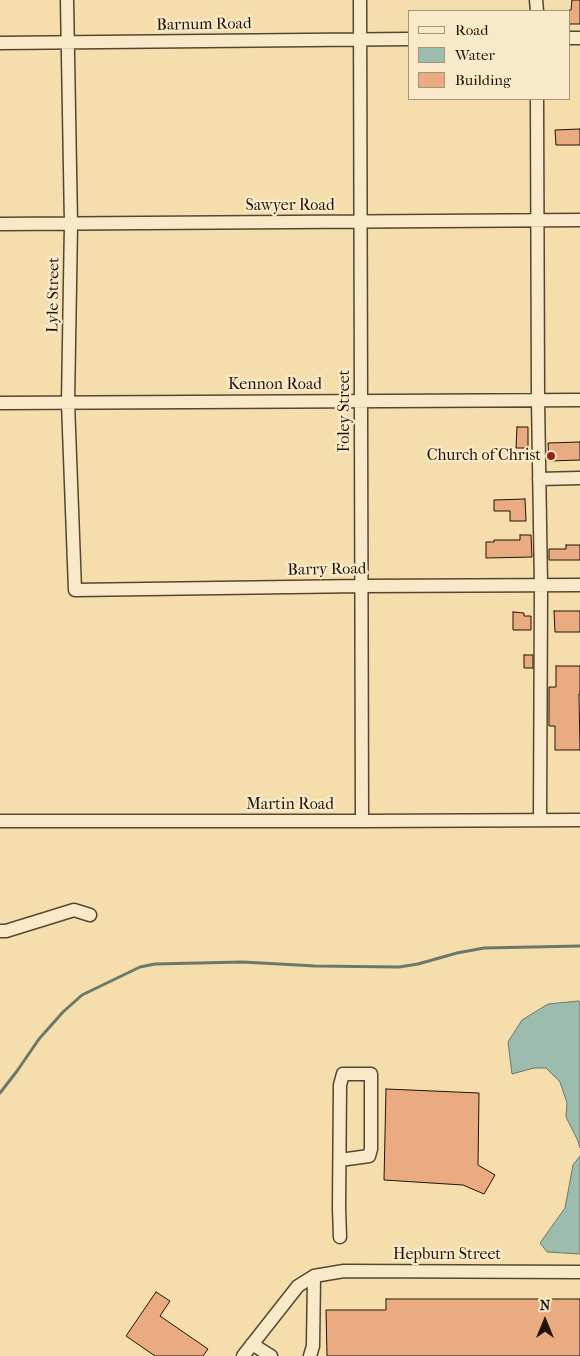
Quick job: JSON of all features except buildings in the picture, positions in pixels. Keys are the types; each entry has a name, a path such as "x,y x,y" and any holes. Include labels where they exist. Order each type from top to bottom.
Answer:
{"street":[{"name":"Lyle Street","path":"67,0 71,224 68,403 75,590"},
{"name":"Foley Street","path":"360,0 362,821"},
{"name":"Barnum Road","path":"0,43 408,39"},
{"path":"537,100 541,586 540,819"},
{"name":"Sawyer Road","path":"0,224 580,220"},
{"name":"Kennon Road","path":"0,403 580,400"},
{"path":"539,479 580,478"},
{"name":"Barry Road","path":"75,590 362,586 580,586"},
{"name":"Martin Road","path":"0,821 580,820"},
{"path":"0,932 74,910 90,916"},
{"path":"340,1160 369,1156 371,1149 371,1074 343,1074 340,1085 339,1208 340,1237"},
{"name":"Hepburn Street","path":"314,1276 344,1271 580,1272"},
{"path":"243,1356 298,1286 314,1276"},
{"path":"310,1356 313,1346 314,1276"},
{"path":"252,1344 271,1356"}],"water":[{"path":"580,1002 580,1148 566,1117 567,1103 560,1082 546,1068 534,1068 512,1074 508,1042 522,1020 548,1004"},
{"path":"580,1156 580,1254 547,1252 540,1243 565,1208 573,1165"}],"waterway":[{"path":"0,1093 39,1039 63,1012 82,995 140,967 155,964 243,962 315,966 399,967 484,948 580,946"}],"place":[{"name":"Church of Christ","path":"551,456"}]}
